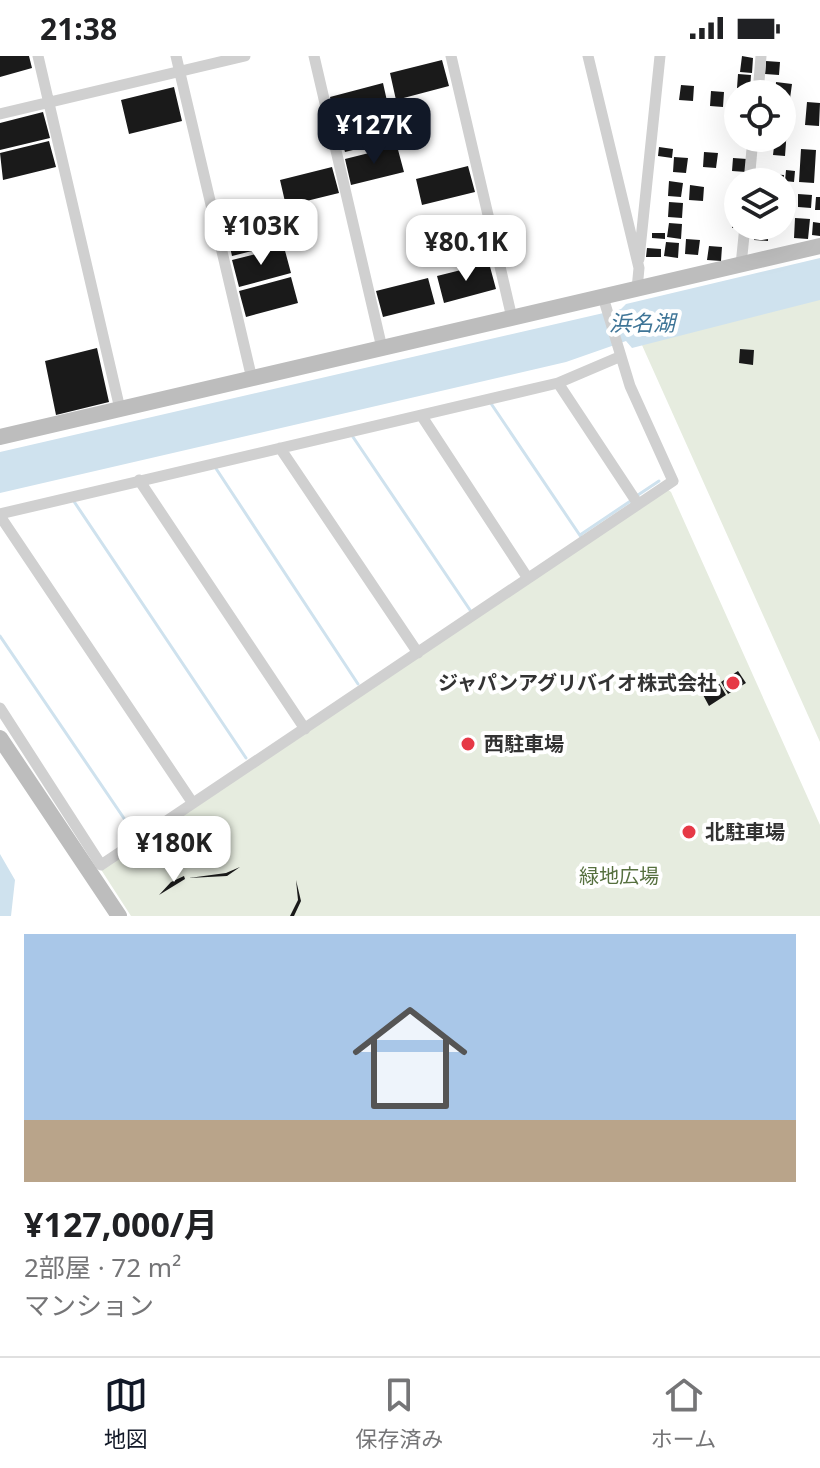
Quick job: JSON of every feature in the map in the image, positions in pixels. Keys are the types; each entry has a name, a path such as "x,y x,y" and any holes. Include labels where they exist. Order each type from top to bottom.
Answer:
{"street":[{"path":"38,56 120,409"},
{"path":"176,56 252,379"},
{"path":"0,114 245,56"},
{"path":"314,56 382,348"},
{"path":"451,56 512,318"},
{"path":"588,56 639,268"},
{"path":"637,289 660,56"},
{"path":"759,80 761,56"},
{"path":"741,265 744,240"},
{"path":"0,437 820,246"},
{"path":"0,708 101,865 673,481 619,357 603,299"},
{"path":"192,802 0,515 558,383 619,357"},
{"path":"558,383 638,504"},
{"path":"421,415 527,577"},
{"path":"280,448 418,653"},
{"path":"139,480 305,729"},
{"path":"0,738 119,916"}],"green space":[{"path":"820,286 820,742 637,334"},
{"name":"緑地広場","path":"667,489 820,825 820,916 131,916 100,868"}],"water":[{"name":"浜名湖","path":"820,258 820,300 632,348 626,341 566,362 0,493 0,452 621,309 626,304"},
{"path":"0,854 15,880 11,916 0,916"}],"building":[{"path":"0,56 29,56 32,68 0,77"},
{"path":"742,56 753,58 752,73 740,72"},
{"path":"442,60 449,86 396,100 390,73"},
{"path":"766,61 780,62 779,75 765,74"},
{"path":"738,74 751,75 751,80 738,80"},
{"path":"383,83 389,110 337,123 330,97"},
{"path":"681,85 694,86 693,101 679,100"},
{"path":"174,87 182,121 129,134 121,100"},
{"path":"711,91 724,92 723,107 710,106"},
{"path":"807,102 820,103 819,126 805,125"},
{"path":"43,112 50,138 0,150 0,123"},
{"path":"391,113 397,139 345,152 338,126"},
{"path":"49,141 56,167 3,180 0,153"},
{"path":"397,146 404,172 351,185 345,159"},
{"path":"659,147 673,149 672,158 658,156"},
{"path":"801,149 816,150 814,183 799,182"},
{"path":"704,152 718,153 716,168 703,167"},
{"path":"773,152 785,152 785,156 773,155"},
{"path":"674,157 688,158 686,173 673,172"},
{"path":"733,158 747,159 746,168 732,168"},
{"path":"468,166 475,192 422,205 416,179"},
{"path":"332,167 339,193 286,206 280,180"},
{"path":"669,181 683,183 681,197 668,196"},
{"path":"690,185 704,187 703,201 689,200"},
{"path":"798,194 812,195 811,208 798,207"},
{"path":"816,197 820,197 820,210 815,210"},
{"path":"669,202 683,203 682,218 668,217"},
{"path":"278,217 285,243 232,256 226,230"},
{"path":"480,217 487,243 435,256 428,230"},
{"path":"796,218 810,219 808,239 796,238"},
{"path":"813,222 820,223 820,236 812,235"},
{"path":"669,223 682,224 681,239 667,237"},
{"path":"652,233 665,233 665,239 652,238"},
{"path":"686,239 700,240 698,255 685,254"},
{"path":"666,242 679,243 678,258 664,256"},
{"path":"709,246 722,247 721,261 707,260"},
{"path":"284,247 291,273 239,287 232,260"},
{"path":"647,248 661,249 661,257 646,257"},
{"path":"489,263 496,289 444,303 437,276"},
{"path":"291,277 298,303 246,317 239,291"},
{"path":"428,278 435,304 383,317 376,291"},
{"path":"97,348 109,402 56,415 45,361"},
{"path":"740,349 754,350 753,365 739,363"},
{"path":"738,671 746,683 728,694 721,682"},
{"path":"719,683 726,695 709,706 702,693"},
{"path":"240,867 227,876 189,878 226,873"},
{"path":"184,876 185,879 159,895 171,882"},
{"path":"296,880 301,901 294,916 290,916 298,900"}],"waterway":[{"path":"490,402 581,537"},
{"path":"351,434 470,610"},
{"path":"215,467 358,684"},
{"path":"638,495 659,481"},
{"path":"73,500 246,758"},
{"path":"580,535 632,500"},
{"path":"0,636 136,836"}],"place":[{"name":"ジャパンアグリバイオ株式会社","path":"733,683"},
{"name":"西駐車場","path":"468,744"},
{"name":"北駐車場","path":"689,832"}]}
